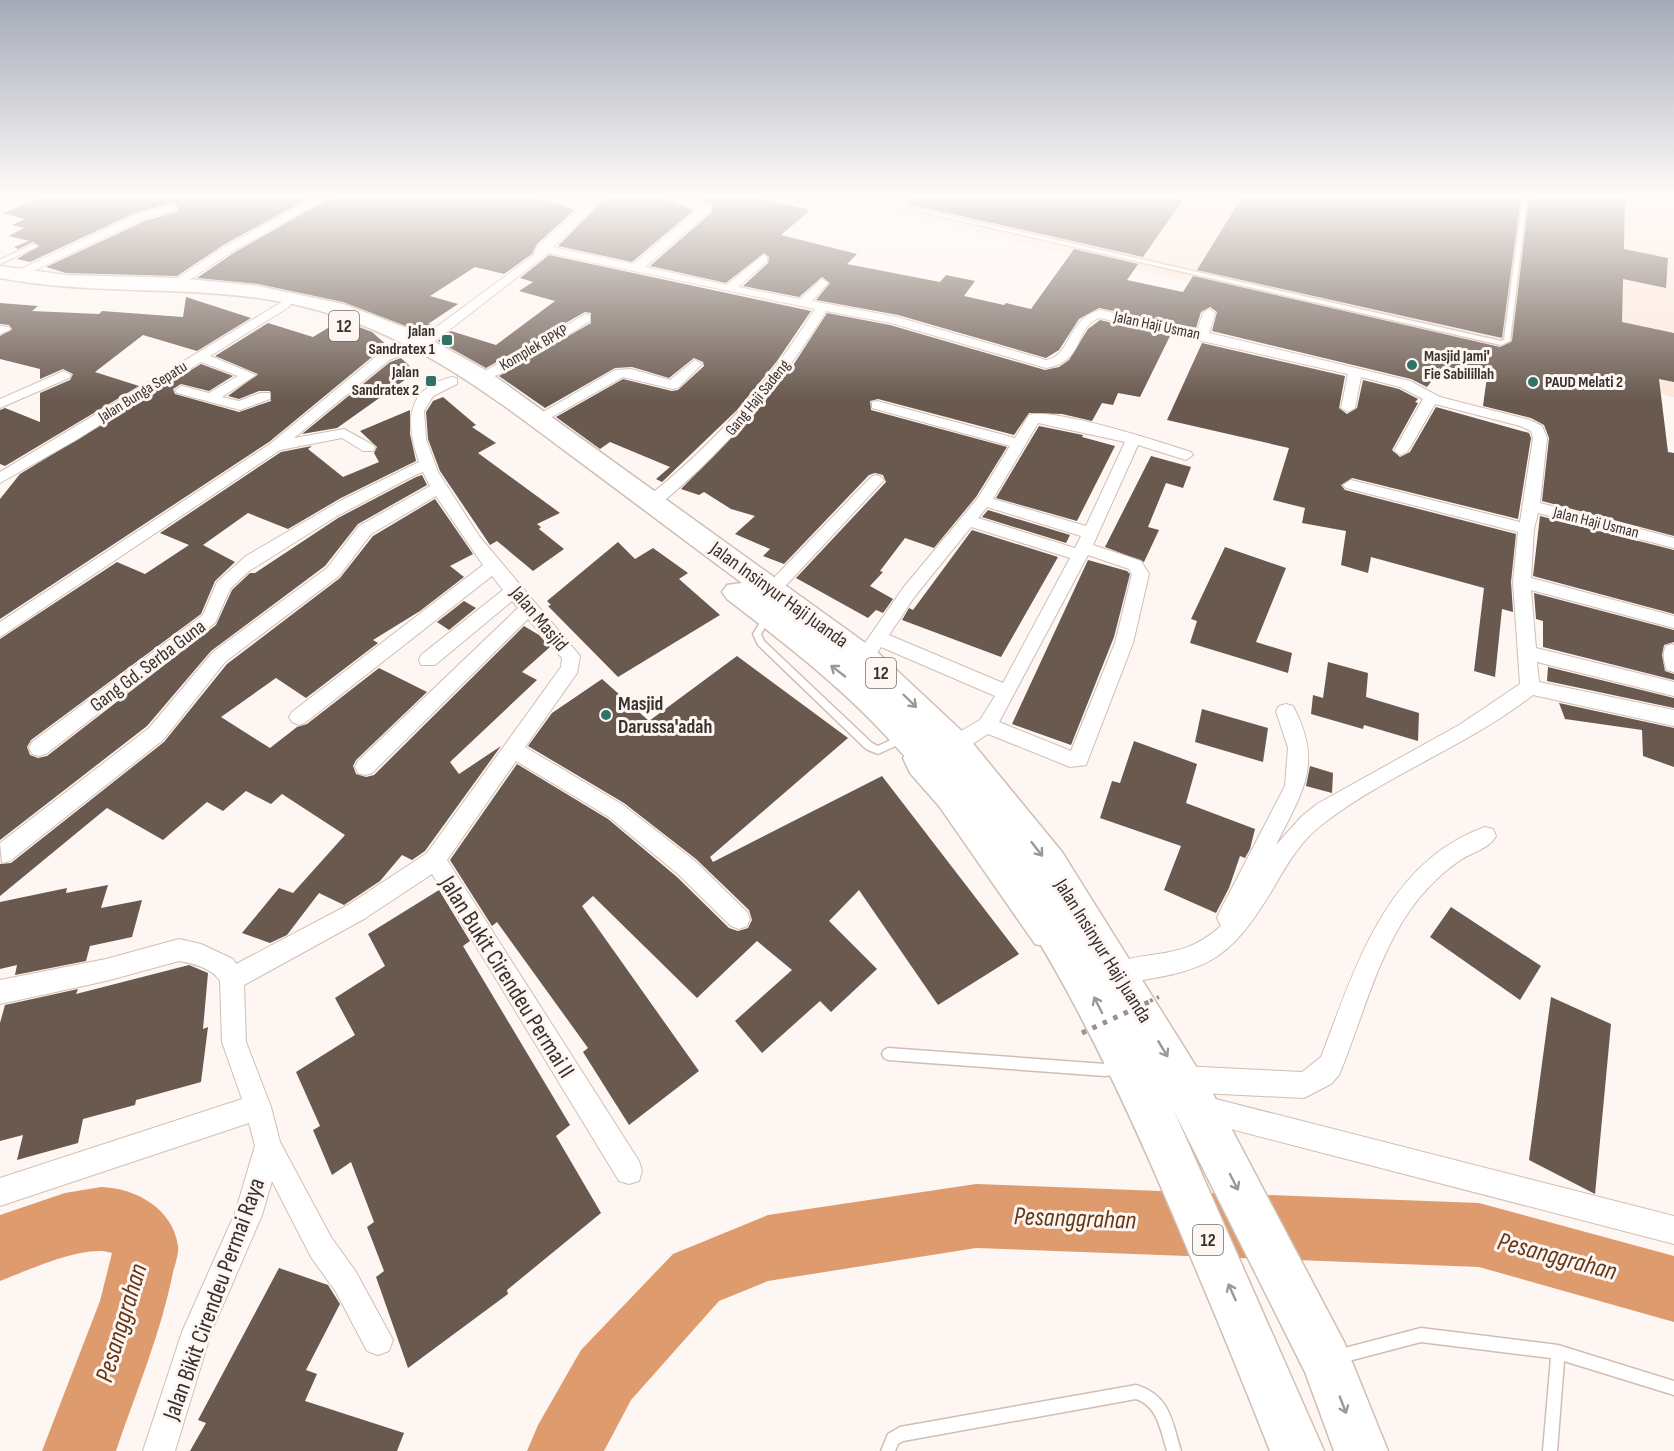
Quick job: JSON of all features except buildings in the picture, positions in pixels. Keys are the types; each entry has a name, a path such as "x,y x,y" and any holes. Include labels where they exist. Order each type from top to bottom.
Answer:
{"highway":[{"name":"Jalan Insinyur Haji Juanda","path":"4,273 68,281 175,284 282,294 312,301 415,343 467,379 615,499 770,603 872,649 954,745 1049,864 1181,1079 1189,1123 1256,1346 1297,1451"},
{"name":"Jalan Insinyur Haji Juanda","path":"4,273 73,290 225,296 285,304 415,343"},
{"name":"Jalan Insinyur Haji Juanda","path":"467,379 538,419 652,502 770,603 913,744 1026,882 1130,1068 1189,1123 1318,1346 1361,1451"}],"street":[{"path":"4,273 24,265"},
{"path":"175,284 204,265"},
{"path":"0,631 275,447 384,357 415,343 522,265"},
{"name":"Jalan Haji Usman","path":"618,265 729,289 893,320 1050,364 1063,359 1088,318 1094,314 1202,335 1405,384 1431,398 1526,423 1537,429 1540,438 1532,506 1674,543"},
{"path":"635,269 640,265"},
{"path":"729,289 757,265"},
{"path":"803,303 822,283"},
{"name":"Jalan Bunga Sepatu","path":"0,478 285,304"},
{"name":"Gang Haji Sadeng","path":"652,502 726,439 742,421 802,343 823,306"},
{"path":"1202,335 1209,313"},
{"name":"Komplek BPKP","path":"467,379 525,355 586,318"},
{"path":"200,357 249,375 209,399"},
{"path":"538,419 620,373 631,373 673,386 695,364"},
{"path":"1348,408 1355,372"},
{"path":"0,404 64,375"},
{"name":"Jalan Masjid","path":"435,860 570,668 572,660 494,565 426,465 418,441 417,411 428,393 467,379"},
{"path":"182,390 240,406 265,396"},
{"path":"1401,451 1431,398"},
{"path":"877,405 1017,443"},
{"path":"1007,693 872,649 909,592 970,521 984,501 1030,421 1038,417 1134,439 1186,455"},
{"path":"275,447 344,433 368,448"},
{"path":"954,745 987,725 1007,693 1084,545 1134,439"},
{"name":"Gang Gd. Serba Guna","path":"39,748 209,619 215,611 219,591 249,562 359,497 426,465"},
{"path":"770,603 876,480"},
{"path":"1351,485 1526,529"},
{"path":"2,855 156,735 219,657 333,573 352,544 365,530 439,487"},
{"path":"984,501 1135,565 1142,574 1124,644 1079,759 1070,759 987,725"},
{"path":"1530,687 1522,582 1526,529 1532,506"},
{"path":"970,521 1084,545"},
{"path":"299,717 494,565"},
{"path":"1522,582 1674,622"},
{"path":"428,660 514,590"},
{"path":"365,767 529,608"},
{"path":"1527,653 1674,689"},
{"path":"1530,687 1674,718"},
{"path":"1118,974 1194,958 1213,947 1225,938 1238,922 1295,837 1309,822 1365,786 1508,705 1530,687"},
{"path":"1213,947 1295,786 1299,770 1298,741 1286,711"},
{"path":"512,749 616,811 687,868 739,919"},
{"path":"1181,1079 1304,1085 1322,1075 1330,1066 1389,921 1403,898 1420,878 1441,860 1460,847 1485,836"},
{"name":"Jalan Bukit Cirendeu Permai II","path":"232,979 356,912 435,860 629,1171"},
{"path":"0,992 106,970 179,950 193,952 225,968 232,979 234,1042 258,1107 268,1146 321,1247 346,1282 378,1340"},
{"path":"0,1192 258,1107"},
{"path":"1189,1123 1324,1143 1570,1200 1674,1230"},
{"name":"Jalan Bikit Cirendeu Permai Raya","path":"159,1451 197,1332 248,1215 268,1146"}],"lane":[{"path":"1157,265 1501,343 1507,341 1517,265"},
{"path":"913,744 908,758 913,770 942,803 1045,946"},
{"path":"888,1054 1105,1070 1130,1068"},
{"path":"1318,1346 1421,1335 1558,1352 1674,1388"},
{"path":"1550,1451 1558,1352"},
{"path":"888,1451 893,1439 900,1434 1136,1392 1147,1395 1156,1403 1174,1451"}],"path":[{"path":"1082,1033 1159,997"}],"shaded area":[{"path":"1113,265 1674,265 1674,397"}],"waterway":[{"name":"Pesanggrahan","path":"564,1451 606,1375 696,1277 768,1248 867,1231 976,1216 1479,1235 1674,1289"},
{"name":"Pesanggrahan","path":"0,1248 47,1231 101,1219 117,1219 129,1224 146,1246 134,1301 79,1451"}],"place":[{"name":"Jalan Sandratex 1","path":"447,340"},
{"name":"Masjid Jami' Fie Sabilillah","path":"1412,365"},
{"name":"Jalan Sandratex 2","path":"431,381"},
{"name":"PAUD Melati 2","path":"1533,382"},
{"name":"Masjid Darussa'adah","path":"606,715"}]}
